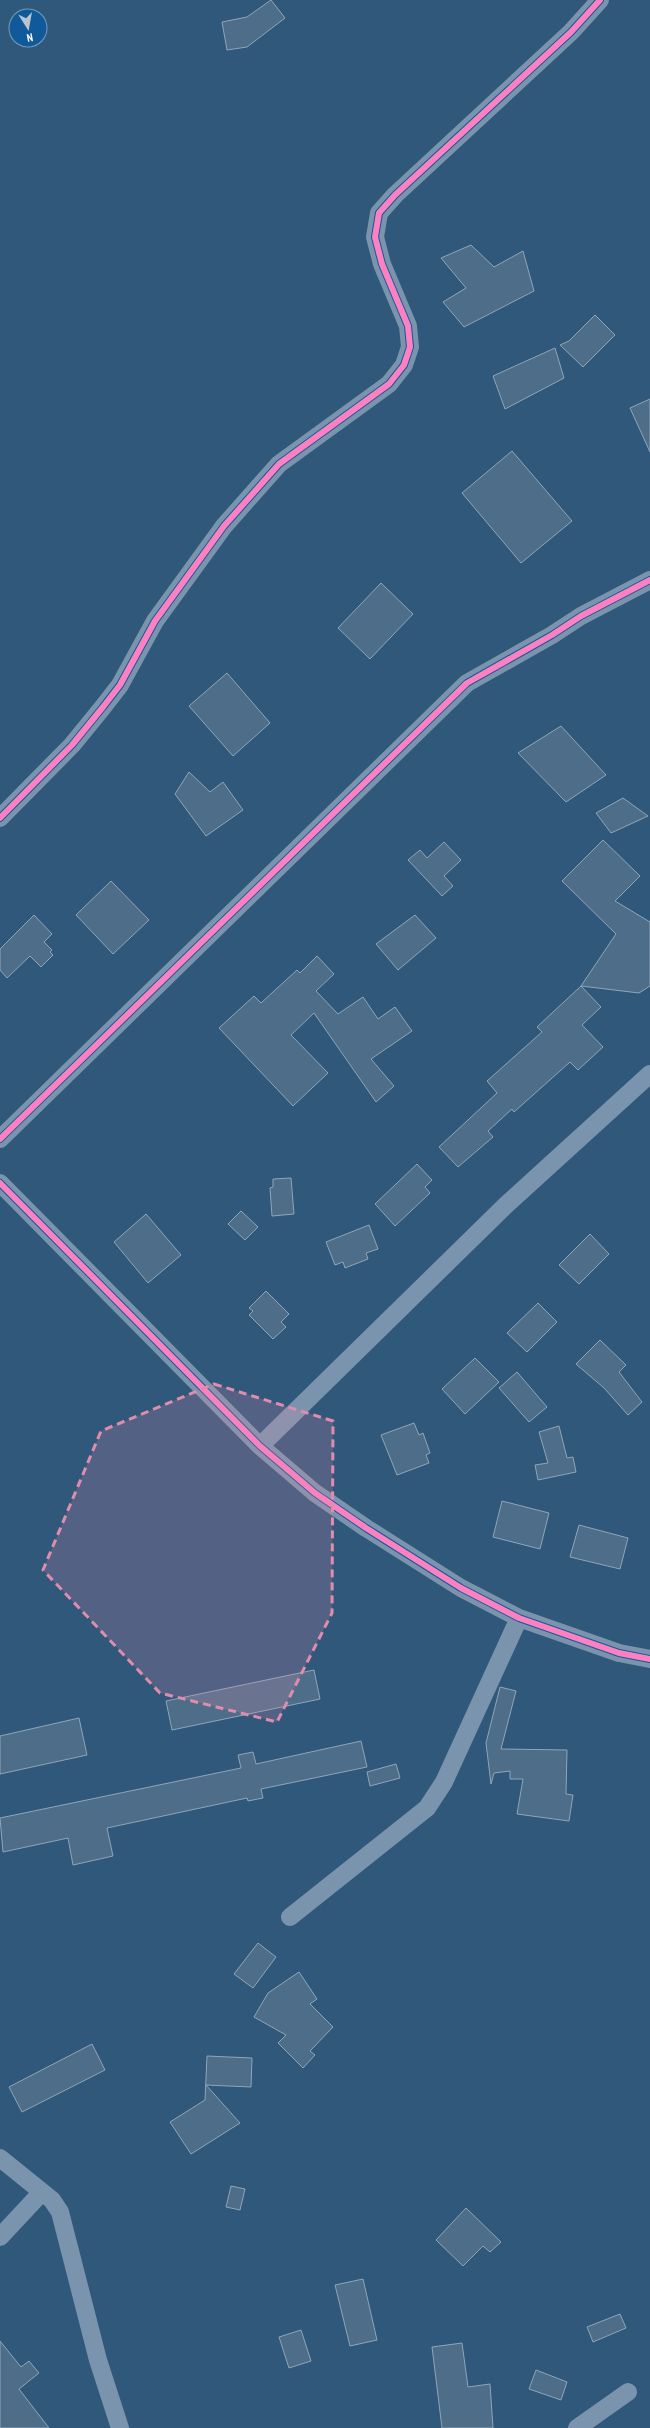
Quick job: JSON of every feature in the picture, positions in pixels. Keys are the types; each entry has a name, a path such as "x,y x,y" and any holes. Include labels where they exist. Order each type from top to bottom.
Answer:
{"street":[{"path":"0,818 72,745 120,685 155,621 224,526 280,464 304,444 389,384 404,365 410,347 408,326 378,250 375,237 379,214 395,195 571,32 600,0"},
{"path":"0,1139 467,683 552,635 581,616 650,580"},
{"path":"260,1446 506,1205 650,1074"},
{"path":"0,1183 260,1446 315,1493 366,1528 461,1588 519,1618 619,1652 650,1659"},
{"path":"290,1917 427,1808 444,1782 519,1618"},
{"path":"0,2158 52,2200 60,2212 98,2360 120,2428"},
{"path":"0,2237 42,2192"},
{"path":"576,2428 628,2392"}],"highlighted area":[{"path":"214,1384 333,1421 332,1613 277,1722 160,1693 43,1570 101,1431"}],"building":[{"path":"271,0 285,18 247,47 227,50 222,22 247,17"},
{"path":"471,245 494,267 523,251 534,291 464,327 443,302 466,288 441,258"},
{"path":"595,315 615,335 583,367 560,345 569,341"},
{"path":"555,348 564,378 505,409 493,376"},
{"path":"650,399 650,452 630,408"},
{"path":"512,451 572,521 521,563 462,493"},
{"path":"381,583 413,614 370,659 338,628"},
{"path":"227,673 270,723 233,756 189,706"},
{"path":"561,726 606,775 566,802 518,753"},
{"path":"189,772 210,792 223,782 243,810 206,836 175,794"},
{"path":"623,798 648,816 611,833 596,813"},
{"path":"603,840 640,876 615,901 650,922 650,986 639,993 581,986 616,934 562,881"},
{"path":"444,842 461,860 444,876 453,886 442,896 408,860 420,850 427,858"},
{"path":"111,881 149,920 113,954 76,915"},
{"path":"34,915 52,934 44,942 52,950 50,952 53,955 41,967 30,956 7,978 0,970 0,949"},
{"path":"415,915 436,938 398,970 376,944"},
{"path":"317,956 334,974 316,991 338,1014 363,997 378,1019 395,1007 412,1031 371,1059 394,1086 376,1102 314,1013 291,1035 328,1073 293,1106 219,1028 254,996 261,1003 297,970 300,973"},
{"path":"581,986 601,1007 582,1025 603,1047 578,1070 570,1062 514,1112 512,1109 488,1131 493,1137 458,1167 439,1147 497,1093 487,1081 542,1032 537,1027"},
{"path":"417,1164 432,1180 425,1187 430,1193 395,1226 375,1204"},
{"path":"291,1178 294,1214 272,1216 270,1188 273,1187 273,1179"},
{"path":"241,1211 258,1227 245,1240 228,1224"},
{"path":"146,1214 181,1255 148,1283 114,1242"},
{"path":"369,1225 378,1249 366,1253 368,1259 345,1268 343,1262 335,1265 326,1242"},
{"path":"590,1234 609,1254 579,1284 559,1265"},
{"path":"266,1291 289,1314 281,1322 286,1327 273,1339 249,1315 253,1311 249,1308"},
{"path":"538,1303 557,1322 527,1352 507,1333"},
{"path":"600,1340 626,1365 619,1372 642,1402 628,1415 604,1388 576,1364"},
{"path":"475,1358 499,1382 465,1414 442,1389"},
{"path":"517,1372 547,1407 529,1422 499,1388"},
{"path":"414,1423 419,1435 423,1433 430,1453 426,1455 429,1463 397,1475 381,1435"},
{"path":"559,1426 567,1458 573,1457 576,1472 538,1480 535,1465 548,1463 539,1432"},
{"path":"502,1501 549,1513 540,1549 493,1537"},
{"path":"579,1525 628,1538 620,1569 570,1557"},
{"path":"314,1670 320,1699 172,1730 166,1701"},
{"path":"500,1687 516,1691 501,1749 567,1750 566,1794 573,1795 569,1821 517,1814 523,1779 510,1779 510,1771 494,1773 491,1784 486,1743"},
{"path":"79,1718 87,1755 0,1774 0,1736"},
{"path":"361,1741 367,1767 261,1789 263,1798 248,1801 247,1798 107,1828 113,1856 73,1865 68,1838 3,1852 0,1818 241,1768 238,1755 253,1752 256,1764"},
{"path":"396,1764 400,1778 370,1786 367,1772"},
{"path":"258,1943 276,1957 253,1988 234,1974"},
{"path":"299,1972 317,1999 310,2004 333,2027 310,2051 315,2055 303,2068 278,2043 286,2035 254,2017 268,1993"},
{"path":"92,2044 105,2070 22,2112 9,2087"},
{"path":"207,2056 252,2058 251,2087 206,2085 240,2123 191,2154 170,2122 205,2100"},
{"path":"231,2186 245,2189 240,2210 226,2207"},
{"path":"466,2208 501,2242 490,2252 483,2246 463,2266 436,2240"},
{"path":"363,2279 377,2340 350,2346 335,2285"},
{"path":"620,2314 626,2328 593,2342 587,2327"},
{"path":"301,2330 311,2361 289,2368 279,2337"},
{"path":"0,2341 21,2367 29,2361 39,2373 19,2389 49,2428 0,2428"},
{"path":"462,2343 468,2387 490,2384 493,2428 442,2428 432,2347"},
{"path":"536,2370 567,2382 561,2400 529,2389"}],"cycle path":[{"path":"0,818 72,745 103,707 120,685 155,621 224,526 279,464 389,384 404,365 410,347 408,326 382,264 375,237 379,213 395,195 571,32 600,0"},
{"path":"0,1139 467,683 552,635 581,616 650,580"},
{"path":"0,1183 260,1446 315,1493 366,1528 461,1588 519,1618 619,1653 650,1659"}]}
